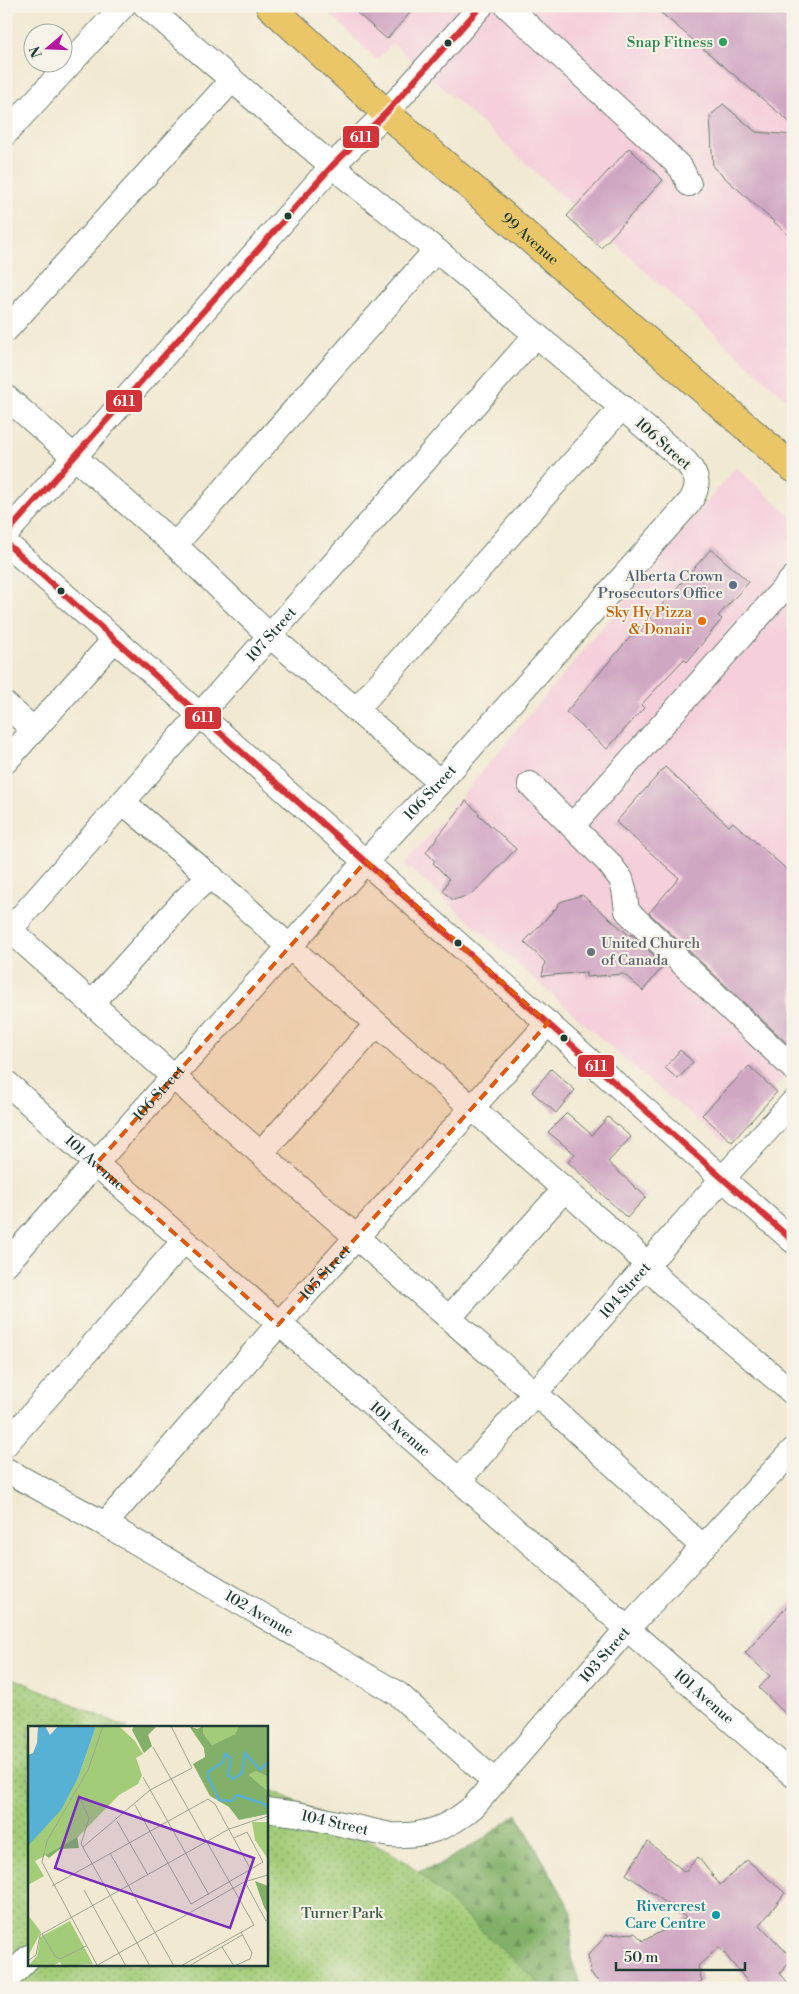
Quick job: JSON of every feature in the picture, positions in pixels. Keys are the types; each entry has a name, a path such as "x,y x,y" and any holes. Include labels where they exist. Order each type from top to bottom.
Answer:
{"main road":[{"name":"99 Avenue","path":"280,10 386,113 793,468"}],"street":[{"path":"6,133 123,6"},
{"name":"106 Street","path":"6,1264 689,503 696,492 697,484 692,468 622,407 436,250 332,166 146,6"},
{"path":"6,534 332,166 386,113 480,6"},
{"path":"507,6 668,155 681,168 689,184"},
{"path":"6,330 232,80"},
{"path":"175,545 436,250"},
{"name":"107 Street","path":"8,932 202,715 536,334"},
{"path":"6,397 175,545 270,636 440,782"},
{"path":"357,709 622,407"},
{"path":"6,542 793,1241"},
{"path":"572,826 793,578"},
{"path":"6,761 115,639"},
{"path":"6,705 34,730"},
{"path":"530,784 608,862 621,879 627,911 793,1068"},
{"path":"124,802 212,877 565,1189 631,1248 662,1282 793,1393"},
{"path":"92,1003 181,904 199,886 212,877"},
{"path":"8,932 92,1003 535,1394 703,1547"},
{"name":"105 Street","path":"105,1524 278,1325 548,1023"},
{"path":"261,1153 377,1024"},
{"name":"101 Avenue","path":"10,1093 96,1164 278,1325 459,1480 626,1630 792,1774"},
{"name":"104 Street","path":"459,1480 723,1178 793,1102"},
{"path":"449,1318 565,1189"},
{"path":"6,1444 184,1242"},
{"name":"103 Street","path":"404,1836 436,1830 453,1823 474,1806 626,1630 793,1450"},
{"name":"102 Avenue","path":"6,1470 105,1524 398,1694 494,1781"},
{"name":"104 Street","path":"268,1810 297,1814 378,1833 404,1836"},
{"path":"6,1981 28,1958"}],"highlighted area":[{"path":"366,861 548,1023 278,1325 96,1164"}],"shaded area":[{"path":"322,6 793,6 793,405 393,43 377,60"},
{"path":"736,467 793,518 793,1068 724,1142 638,1071 405,864"}],"green space":[{"name":"Turner Park","path":"6,1675 123,1726 28,1726 28,1966 268,1966 268,1789 308,1807 408,1863 544,1988 6,1988"},
{"path":"517,1814 572,1912 571,1957 581,1988 460,1988 390,1881 438,1865 480,1841"}],"building":[{"path":"349,6 416,6 387,39"},
{"path":"653,6 793,6 793,125"},
{"path":"723,104 756,132 793,135 793,239 713,167 710,116"},
{"path":"629,148 663,180 601,248 567,216"},
{"path":"711,549 749,582 718,616 722,619 687,662 684,659 641,705 644,708 607,749 566,712 632,635 634,636"},
{"path":"665,767 729,826 733,822 793,875 793,1049 649,913 679,878 616,822"},
{"path":"466,801 516,849 477,890 467,896 453,900 443,891 449,879 433,863 435,861 426,852"},
{"name":"United Church of Canada","path":"582,895 630,936 631,934 664,965 643,991 624,974 586,977 586,972 542,976 545,962 524,942 560,902"},
{"path":"680,1050 693,1062 678,1079 665,1068"},
{"path":"749,1066 777,1092 732,1142 702,1115"},
{"path":"551,1069 575,1090 556,1113 532,1092"},
{"path":"567,1113 592,1135 608,1117 631,1137 608,1162 646,1197 627,1218 568,1162 575,1154 548,1132"},
{"path":"793,1600 793,1721 759,1688 770,1676 745,1653"},
{"name":"Rivercrest Care Centre","path":"648,1842 685,1872 698,1857 720,1885 747,1860 785,1893 760,1925 793,1959 780,1973 792,1988 753,1988 719,1947 698,1966 702,1981 692,1988 603,1986 591,1974 588,1955 607,1935 635,1933 643,1941 687,1918 626,1874"}],"transit line":[{"name":"611","path":"6,534 332,166 386,113 481,6"},
{"name":"611","path":"6,543 793,1241"}],"place":[{"name":"Snap Fitness","path":"723,42"},
{"name":"Alberta Crown Prosecutors Office","path":"733,585"},
{"name":"Sky Hy Pizza & Donair","path":"702,621"},
{"name":"United Church of Canada","path":"591,952"},
{"name":"Rivercrest Care Centre","path":"716,1915"}]}
